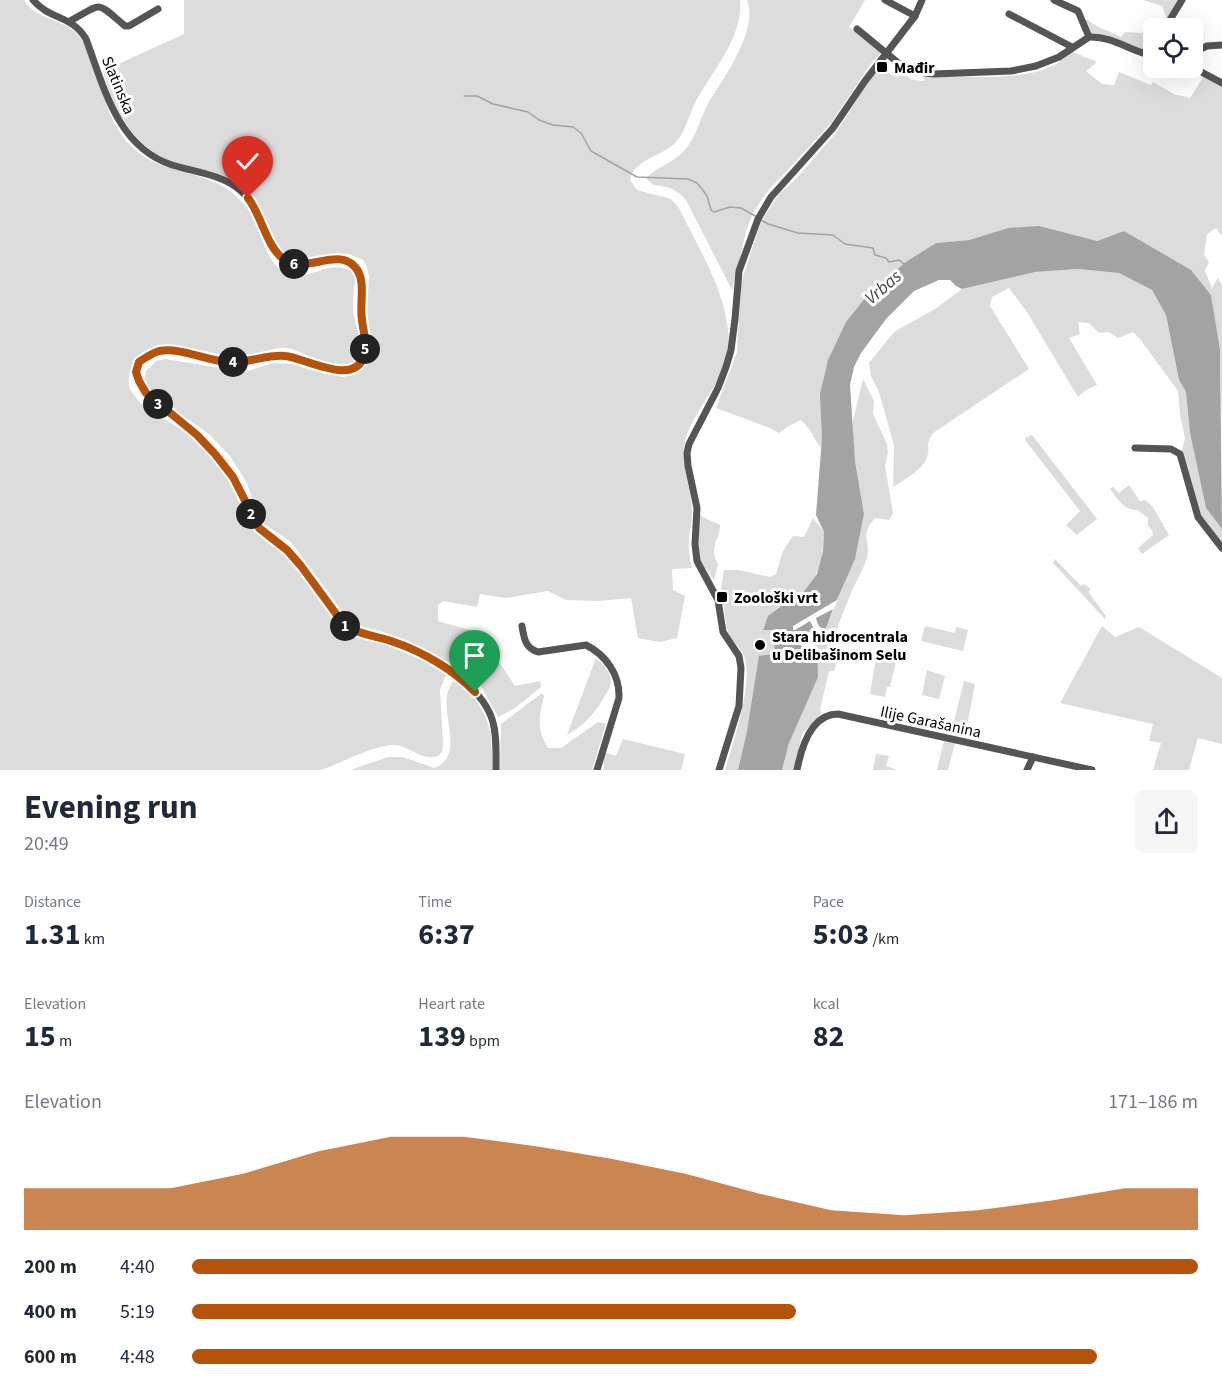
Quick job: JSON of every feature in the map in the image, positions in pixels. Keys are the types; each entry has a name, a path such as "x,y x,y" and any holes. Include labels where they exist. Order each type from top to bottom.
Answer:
{"street":[{"name":"Slatinska","path":"33,0 41,9 70,21 81,30 108,101 132,138 143,149 171,165 214,177 239,189 254,206 276,252 288,262 297,265 340,260 355,266 360,275 362,292 360,309 365,348 364,356 354,368 347,371 337,370 285,356 230,362 176,351 159,351 139,362 136,372 146,393 197,435 226,466 259,528 287,550 345,626 397,643 425,657 453,673 475,692 492,719 496,770"},
{"path":"885,0 915,16"},
{"path":"719,770 739,706 741,668 738,656 723,632 718,600 697,561 694,544 697,507 687,453 691,437 718,388 726,367 734,330 739,272 759,217 771,197 833,128 915,16 922,0"},
{"path":"1054,0 1078,11 1089,37"},
{"path":"1171,18 1182,0"},
{"path":"70,21 95,6 106,7 125,26 129,26 158,9"},
{"path":"1009,14 1072,47"},
{"path":"857,29 903,68 913,73 998,72 1036,66 1059,57 1089,37 1111,39 1143,53"},
{"path":"1203,48 1222,45"},
{"path":"1203,73 1222,83"},
{"path":"1135,448 1171,449 1180,454 1198,517 1222,548"},
{"path":"522,626 525,641 531,650 538,652 586,645 598,653 614,670 619,685 619,698 597,770"},
{"name":"Ilije Garašanina","path":"797,770 799,757 809,735 818,723 833,714 1092,770"},
{"path":"1027,770 1033,757"}],"shaded area":[{"path":"0,0 24,0 37,12 76,33 89,55 111,117 130,145 154,162 205,178 228,190 249,211 265,248 279,269 294,275 335,267 352,271 356,278 353,310 361,352 356,363 349,367 332,366 287,348 242,357 168,346 143,353 134,362 129,378 129,388 140,403 206,448 225,471 255,530 293,564 345,632 350,636 379,642 412,655 447,673 440,689 443,744 442,752 438,756 426,757 394,745 367,751 321,770 0,770"},
{"path":"184,0 740,0 740,15 731,42 694,105 682,134 670,147 637,167 630,180 637,190 671,199 679,208 712,273 724,307 729,343 720,376 685,440 684,461 692,514 689,554 692,568 672,569 673,590 685,596 677,638 660,642 638,638 631,598 598,601 566,600 548,591 506,598 480,594 477,607 443,601 438,605 438,621 480,633 515,686 540,681 541,687 515,708 498,717 480,684 463,670 411,643 347,621 291,542 264,524 247,483 230,456 209,434 160,400 147,387 144,382 146,371 156,361 165,359 245,372 273,363 292,364 343,377 357,374 368,362 372,347 367,311 369,276 363,260 349,254 294,261 280,248 258,206 243,187 219,174 183,165 160,156 137,138 120,113 103,71 184,34"},
{"path":"747,0 865,0 849,27 880,51 880,54 869,66 832,122 767,192 754,211 747,228 732,290 683,196 667,187 653,185 646,178 680,155 692,139 709,102 731,67 744,39 749,12"},
{"path":"1143,0 1180,0 1168,18 1162,6"},
{"path":"1085,20 1121,37 1125,32 1143,33 1143,51 1111,37 1090,34"},
{"path":"1070,51 1097,62 1086,71 1102,84 1114,85 1119,72 1151,85 1153,82 1174,94 1190,98 1204,76 1222,85 1222,236 1216,228 1207,234 1204,255 1209,262 1205,271 1212,288 1218,278 1222,285 1222,432 1220,349 1211,295 1191,271 1124,231 1097,241 1008,228 969,240 936,243 870,292 820,448 810,430 801,420 779,433 716,408 737,352 741,283 761,222 779,194 794,181 836,133 875,71 882,70 897,77 904,73 912,80 924,81 925,76 1010,76 1043,70 1058,63"},
{"path":"1078,269 1119,273 1152,290 1166,315 1179,380 1186,392 1190,433 1206,508 1222,529 1222,543 1200,514 1183,456 1185,438 1178,391 1140,339 1133,332 1118,338 1109,332 1099,333 1089,323 1078,322 1080,334 1069,338 1097,385 1078,397 1027,312 1009,288 992,297 990,306 1029,369 933,433 925,462 913,474 893,487 894,445 879,392 871,376 869,363 894,332 935,309 962,289 1035,272"},
{"path":"863,379 874,401 873,414 887,444 888,453 885,466 893,513 889,520 875,518 870,524 866,534 867,558 848,599 831,647 841,649 834,671 829,671 820,710 822,713 802,734 794,770 782,770 789,743 802,710 817,649 808,632 814,629 823,635 855,558 864,514 855,461 852,425"},
{"path":"1032,435 1097,519 1077,535 1066,525 1080,511 1025,440"},
{"path":"1129,485 1140,501 1145,500 1153,507 1169,535 1142,554 1138,548 1153,535 1148,526 1148,518 1138,510 1125,506 1110,489 1113,487 1119,493"},
{"path":"699,515 720,525 714,548 718,564 714,580 699,559"},
{"path":"813,518 824,532 817,572 803,593 777,608 765,623 763,629 775,630 774,654 747,731 738,770 725,770 741,713 746,668 744,656 727,629 721,588 724,570 739,570 770,577 776,574 783,551 793,536 804,537"},
{"path":"1055,559 1081,586 1084,584 1090,588 1089,593 1106,616 1105,619 1053,563"},
{"path":"925,626 955,633 956,627 968,630 963,651 921,641"},
{"path":"1102,626 1115,637 1139,627 1222,678 1222,744 1198,738 1189,770 1153,770 1161,743 1149,741 1153,724 1060,703"},
{"path":"876,657 896,662 885,697 870,694"},
{"path":"596,658 610,675 610,687 590,718 567,735"},
{"path":"927,670 945,676 939,699 922,695"},
{"path":"455,679 477,702 487,721 490,732 492,770 350,770 388,757 403,757 434,768 443,763 450,747 447,696"},
{"path":"964,681 975,684 965,736 951,734"},
{"path":"542,693 544,696 540,729 548,748 561,748 598,722 606,724 592,770 500,770 501,724"},
{"path":"623,739 685,754 681,770 604,770 604,752 616,756"},
{"path":"944,741 955,743 948,770 937,770"},
{"path":"876,754 889,756 886,766 898,770 873,770"}],"water":[{"name":"Vrbas","path":"1039,226 1097,241 1124,231 1191,270 1211,295 1220,349 1222,529 1206,508 1190,433 1186,392 1179,380 1166,315 1152,290 1119,273 1078,269 1035,272 962,289 950,280 939,280 914,291 886,319 861,353 854,367 850,385 855,461 864,514 855,559 837,600 793,626 795,630 810,621 814,629 808,632 806,640 798,640 794,644 817,649 818,677 789,743 782,770 738,770 759,656 774,654 775,630 763,630 768,616 803,593 817,574 823,551 824,532 816,515 822,438 820,394 828,360 846,322 870,292 906,262 936,243 969,240 1008,228"},
{"path":"833,609 825,631 818,625 816,618"}],"waterway":[{"path":"464,96 477,96 493,104 528,112 539,120 553,125 573,127 581,133 591,151 637,177 688,179 697,183 702,189 714,212 730,207 741,208 757,217"},
{"name":"Vrbas","path":"761,220 798,233 833,235 845,244 873,248 875,255 886,258 889,262 899,260 904,264"}],"place":[{"name":"Mađir","path":"882,67"},
{"name":"Zoološki vrt","path":"722,597"},
{"name":"Stara hidrocentrala u Delibašinom Selu","path":"760,645"}],"route":[{"path":"248,198 261,218 276,252 288,262 297,265 340,260 355,266 360,275 362,292 360,309 365,348 360,363 347,371 285,356 248,362 230,362 176,351 159,351 139,362 136,372 139,381 146,393 197,435 226,466 259,528 287,550 329,602 345,626 397,643 425,657 465,681 475,692"}]}
